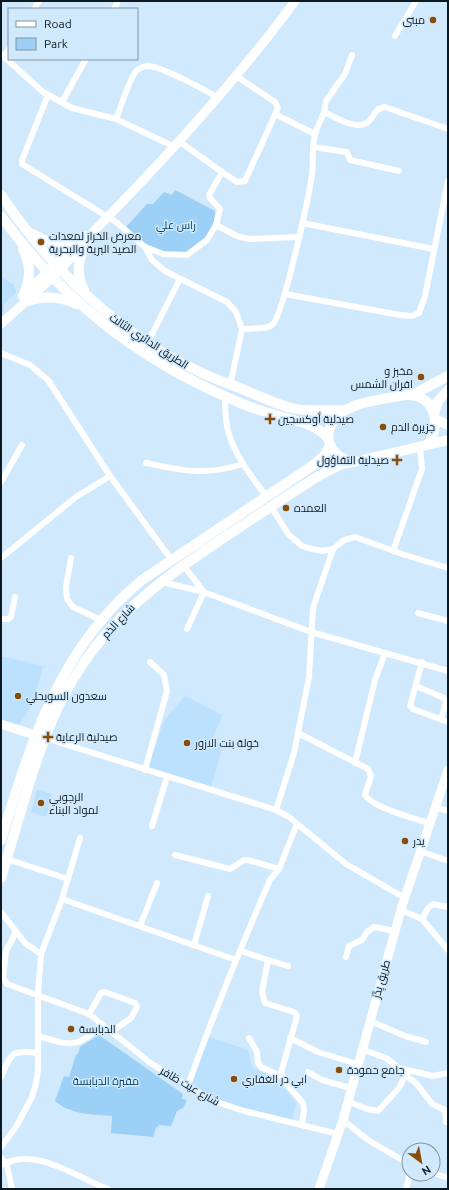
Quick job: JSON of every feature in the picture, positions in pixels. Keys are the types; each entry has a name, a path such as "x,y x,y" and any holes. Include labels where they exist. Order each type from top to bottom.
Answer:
{"main road":[{"name":"الطريق الدائري الثالث","path":"1,195 26,230 57,267 88,298 112,318 198,373 230,386 291,408 342,410 405,394 414,394 448,376"},
{"name":"الطريق الدائري الثالث","path":"1,216 49,275 80,306 132,346 187,380 225,396 313,426 329,442 341,458 354,462"},
{"path":"26,230 46,241 58,245 72,243 88,236"},
{"path":"16,236 29,268 29,282 25,299 48,297 65,300 80,306"},
{"path":"88,236 79,259 78,267 80,280 88,298"},
{"path":"106,327 112,318"},
{"path":"425,445 434,432 438,401 448,390"},
{"path":"414,394 426,401 435,416 448,425"},
{"name":"شارع الدَم","path":"1,878 40,737 42,717 65,673 81,647 101,620 132,589 172,559 312,466 324,456 329,442 332,421 342,410"},
{"path":"425,445 448,440"},
{"name":"شارع الدَم","path":"1,840 40,737 83,663 120,617 160,582 183,565 332,468 425,445"}],"street":[{"path":"1,324 108,217 177,145 219,98 293,1"},
{"path":"395,36 416,1"},
{"path":"242,329 272,325 275,323 285,294 302,223 312,174 315,134 324,112 326,101 345,74 352,55"},
{"path":"2,56 48,95 76,109 116,119 177,145 237,182 245,181 278,108 275,102 236,76"},
{"path":"62,102 85,60"},
{"path":"116,119 134,74 146,66 154,67 174,75 219,98"},
{"path":"48,95 23,156 22,164 108,217 145,247 158,265 180,279 227,302 236,312 242,329 230,386"},
{"path":"324,112 350,123 363,124 369,121 378,109 385,107 448,129"},
{"path":"275,114 315,134"},
{"path":"313,147 346,152 350,160 399,171"},
{"path":"145,247 162,254 185,255 204,243 216,225 220,209 209,195 222,172"},
{"path":"285,294 412,316 419,313 422,308 446,199 448,181"},
{"path":"302,223 434,249"},
{"path":"216,225 237,236 249,239 298,237"},
{"path":"148,342 180,279"},
{"path":"1,353 30,365 44,375 110,476 172,559"},
{"path":"225,396 228,431 243,464 266,496"},
{"path":"1,482 22,445"},
{"path":"393,551 422,470 425,445"},
{"path":"146,463 194,472 213,471 243,464"},
{"path":"1,558 76,497 110,476"},
{"path":"271,507 289,535 302,546 317,550 333,549"},
{"path":"276,810 285,784 298,733 309,677 313,608 333,549 344,540 355,537 393,551 448,568"},
{"path":"71,558 66,587 67,599 73,607 101,620"},
{"path":"183,565 204,592"},
{"path":"160,582 204,592 311,632 422,662 448,671"},
{"path":"187,629 204,592"},
{"path":"1,619 11,618 15,597"},
{"path":"418,613 448,621"},
{"path":"355,763 375,680 385,653"},
{"path":"145,770 167,691 164,675 150,662"},
{"path":"422,662 410,702 410,707 448,722"},
{"path":"416,686 444,698 446,702 441,720"},
{"path":"1,724 276,810 297,824 346,864 405,898"},
{"path":"298,733 368,769 371,774 366,798 402,814 429,823"},
{"name":"طريق يِدِّرْ","path":"319,1189 343,1120 350,1088 401,910 434,807 448,770"},
{"path":"152,826 167,777"},
{"path":"434,807 448,811"},
{"path":"188,1085 208,1028 236,960 271,877 279,869 297,824"},
{"path":"1,1147 16,1127 33,1093 38,1070 38,995 41,954 62,899 80,838"},
{"path":"420,851 448,862"},
{"path":"174,855 230,869 244,860 248,860 279,869"},
{"path":"7,859 68,879"},
{"path":"140,926 157,883"},
{"path":"194,945 208,896"},
{"path":"62,899 236,960"},
{"path":"422,919 428,908 433,904 448,907"},
{"path":"401,910 422,919 448,950"},
{"path":"1,912 28,946 41,954"},
{"path":"346,957 348,946 362,940 370,929 378,927 395,931"},
{"name":"شارع عيت ظافر","path":"16,932 5,956 3,980 11,986 89,1014 152,1064 222,1104 338,1134"},
{"path":"241,951 288,966"},
{"path":"268,960 262,998 264,1003 296,1013 297,1018 282,1068 282,1077"},
{"path":"89,1014 101,993 105,992 135,1003 137,1007 131,1018 111,1032"},
{"path":"370,1021 405,1036 426,1042"},
{"path":"38,1036 62,1044 75,1043 88,1037 102,1024"},
{"path":"249,1038 257,1052 258,1063 261,1067 282,1077 303,1103 304,1110 302,1125"},
{"path":"290,1038 318,1052 357,1064"},
{"path":"362,1049 386,1058 396,1067 407,1073 432,1104 444,1110 446,1122"},
{"path":"1,1076 14,1053 21,1051 37,1053"},
{"path":"308,1072 322,1080 350,1088"},
{"path":"407,1073 433,1076 448,1073"},
{"path":"347,1101 367,1109 378,1111 399,1088 407,1073"},
{"path":"343,1120 368,1140 401,1159"},
{"path":"12,1189 10,1177 2,1163 19,1159 41,1160 108,1189"}],"shaded area":[{"path":"1,276 14,285 16,293 4,304 4,312 1,315"},
{"name":"سعدون السويحلي","path":"1,656 43,666 32,706 17,727 1,721"},
{"name":"خولة بنت الازور","path":"185,696 222,715 212,740 223,745 211,788 147,769 164,721"},
{"name":"الرجوبي لمواد البناء","path":"37,790 52,794 46,817 31,812"},
{"name":"ابي در الغفاري","path":"209,1037 248,1050 252,1067 277,1080 296,1103 292,1121 218,1102 194,1088 192,1083"}],"green space":[{"name":"راس علي","path":"175,190 215,211 214,220 207,235 191,250 181,254 171,254 152,248 125,228 147,204 153,204 164,192 172,195"},
{"name":"مقبرة الدبابسة","path":"99,1035 183,1094 182,1099 187,1100 183,1108 177,1111 171,1126 159,1125 156,1128 153,1137 111,1133 112,1116 74,1111 67,1109 55,1101 64,1076 69,1077 80,1047"}],"place":[{"name":"مبنى","path":"433,20"},
{"name":"معرض الخراز لمعدات الصيد البرية والبحرية","path":"41,242"},
{"name":"مخبز و افران الشمس","path":"421,377"},
{"name":"صيدلية أوكسجين","path":"270,419"},
{"name":"جزيرة الدم","path":"383,427"},
{"name":"صيدلية التفاؤول","path":"397,460"},
{"name":"العمده","path":"286,508"},
{"name":"سعدون السويحلي","path":"18,696"},
{"name":"صيدلية الرعاية","path":"48,737"},
{"name":"خولة بنت الازور","path":"187,743"},
{"name":"الرجوبي لمواد البناء","path":"41,803"},
{"name":"يدر","path":"405,841"},
{"name":"الدبابسة","path":"71,1029"},
{"name":"جامع حمودة","path":"339,1070"},
{"name":"ابي در الغفاري","path":"234,1079"}]}
